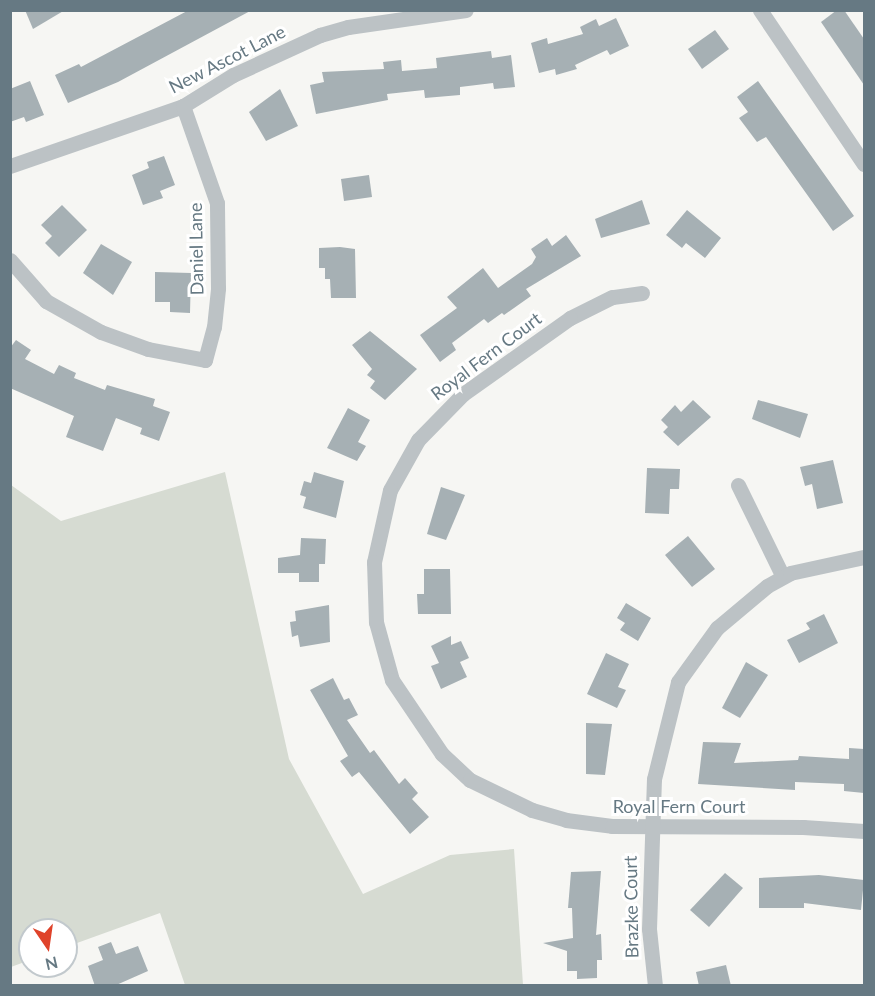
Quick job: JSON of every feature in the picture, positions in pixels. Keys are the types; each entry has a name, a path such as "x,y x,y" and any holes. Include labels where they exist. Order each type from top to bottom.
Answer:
{"street":[{"name":"New Ascot Lane","path":"10,166 183,106 233,75 320,35 389,21 466,10"},
{"path":"760,10 864,164"},
{"name":"Daniel Lane","path":"10,260 46,301 101,332 148,349 205,360 214,327 218,288 217,203 183,106"},
{"name":"Royal Fern Court","path":"642,293 612,297 589,306 493,371 440,414 418,440 390,490 378,532 374,591 376,622 392,680 422,729 470,780 497,795 566,820 650,828 741,825 864,831"},
{"path":"738,485 783,577 864,557"},
{"name":"Brazke Court","path":"655,986 649,929 650,828 660,743 678,682 717,628 783,577"}],"shaded area":[{"path":"225,472 289,759 363,894 450,855 514,849 523,985 185,985 160,913 78,943 78,918 18,918 18,964 11,967 11,485 61,521"}],"building":[{"path":"25,10 65,10 33,29"},
{"path":"189,10 252,10 118,82 68,103 55,75 79,64 81,67"},
{"path":"837,10 844,10 864,39 864,85 821,22"},
{"path":"616,18 629,46 610,55 607,50 575,65 577,69 556,75 555,69 539,73 531,43 547,38 548,44 583,34 580,27 596,19 599,26"},
{"path":"715,30 729,49 702,69 688,49"},
{"path":"491,51 492,58 511,55 515,87 494,89 493,83 460,87 460,95 425,98 424,90 387,94 388,100 316,114 310,85 324,82 322,72 384,69 383,62 401,60 402,71 437,68 436,58"},
{"path":"30,81 44,115 26,122 24,117 10,122 10,89"},
{"path":"758,81 854,216 833,231 766,137 757,142 739,118 748,112 737,97"},
{"path":"280,89 298,126 266,141 249,112"},
{"path":"164,156 175,185 160,191 163,198 143,205 132,175 149,168 147,162"},
{"path":"369,175 372,197 344,201 341,179"},
{"path":"642,200 650,224 601,238 595,219"},
{"path":"62,205 87,230 59,257 45,243 52,236 41,225"},
{"path":"687,210 721,238 705,258 686,243 682,248 666,235"},
{"path":"566,235 581,256 526,289 531,296 504,315 502,313 488,323 484,319 452,343 456,350 440,362 420,335 457,308 447,297 483,268 498,288 532,264 536,257 531,249 547,238 552,246"},
{"path":"101,244 132,262 113,295 83,273"},
{"path":"319,248 355,249 356,298 331,298 330,279 325,279 325,268 319,268"},
{"path":"155,272 191,273 190,313 170,312 170,302 155,302"},
{"path":"370,331 417,369 385,400 370,388 375,381 367,375 372,369 352,345"},
{"path":"16,340 31,350 25,359 54,374 59,365 76,373 74,378 105,390 107,385 155,399 153,406 170,412 159,441 140,434 142,428 116,418 103,451 66,437 74,416 10,388 10,348"},
{"path":"693,400 711,417 678,446 663,432 668,427 661,420 675,405 681,412"},
{"path":"758,400 808,414 800,438 752,419"},
{"path":"348,408 370,420 358,442 366,446 357,461 327,448"},
{"path":"833,460 843,503 817,509 812,484 805,486 800,467"},
{"path":"647,468 680,469 679,489 670,489 669,514 645,513"},
{"path":"314,472 344,481 336,518 303,508 306,497 300,495 304,481 311,483"},
{"path":"441,487 465,495 446,540 427,534"},
{"path":"688,536 715,569 692,587 665,555"},
{"path":"301,538 326,539 325,564 319,564 319,582 299,582 299,573 278,573 278,558 300,555"},
{"path":"424,569 450,569 451,614 418,614 417,594 424,594"},
{"path":"626,603 651,618 638,641 620,630 625,623 617,618"},
{"path":"329,605 330,642 300,647 298,635 292,637 290,622 296,621 295,611"},
{"path":"824,614 838,643 799,663 787,640 810,629 806,623"},
{"path":"451,636 451,645 461,641 469,658 460,662 467,677 441,689 431,666 439,663 431,646"},
{"path":"606,653 629,664 618,687 626,690 617,708 587,694"},
{"path":"746,662 768,675 740,718 722,708"},
{"path":"333,678 344,700 349,698 358,715 347,720 370,753 374,750 399,784 405,778 418,793 412,799 429,817 410,834 359,772 352,777 340,761 348,756 310,690"},
{"path":"586,723 612,724 605,775 586,774"},
{"path":"703,742 741,743 734,763 798,760 799,756 849,759 849,748 864,749 864,793 844,791 844,784 795,782 795,790 698,784"},
{"path":"601,871 596,935 601,934 602,960 597,960 597,978 577,979 577,971 567,971 567,951 543,943 573,938 572,908 568,908 571,872"},
{"path":"725,873 743,888 709,927 690,910"},
{"path":"819,875 864,880 861,910 804,903 804,908 759,908 759,878"},
{"path":"111,942 116,954 138,946 148,971 114,986 95,986 88,966 103,960 98,947"},
{"path":"726,965 731,986 699,986 696,972"}]}
